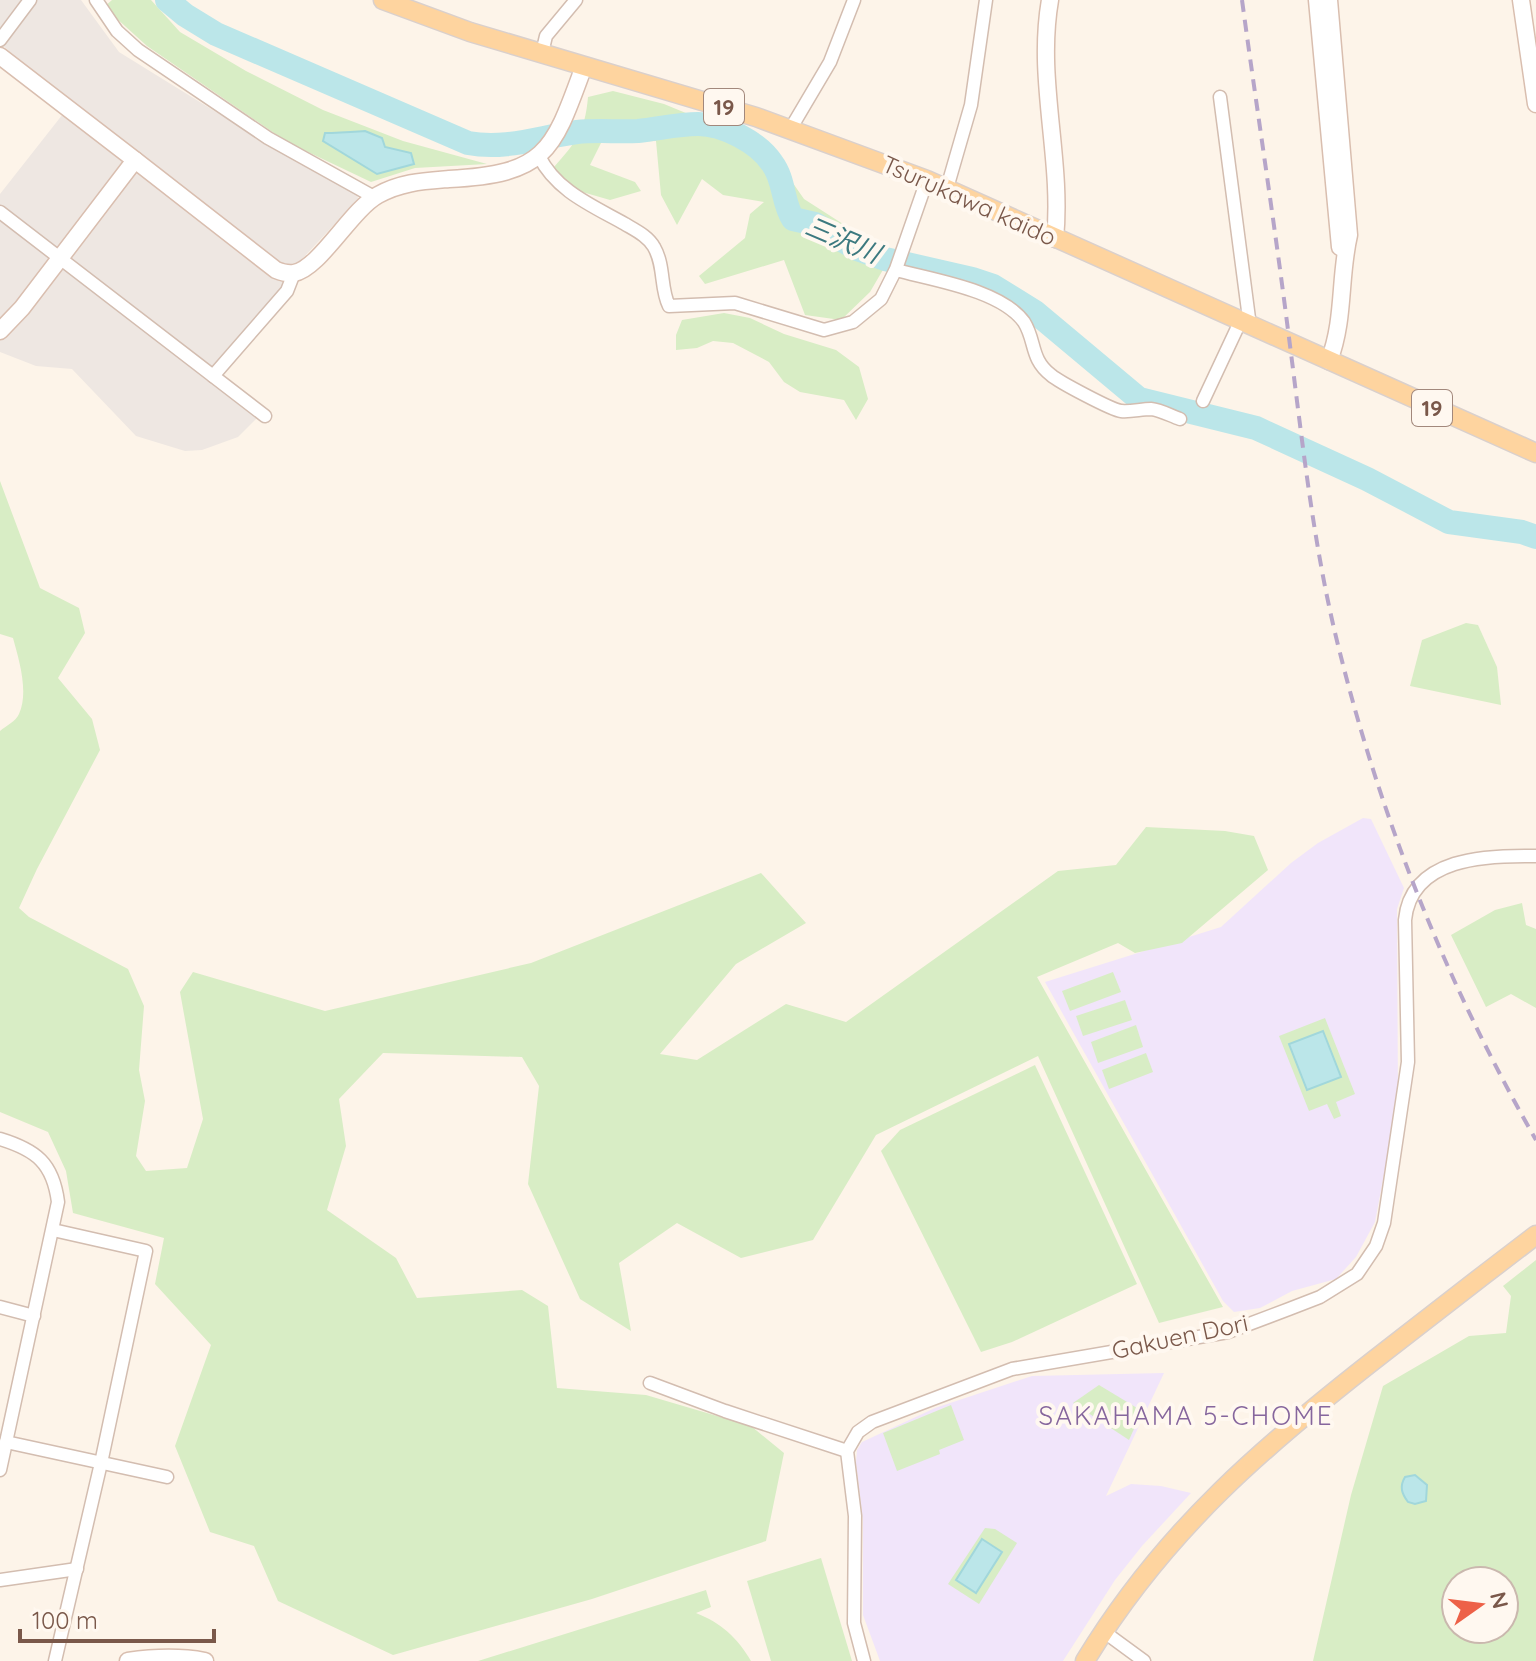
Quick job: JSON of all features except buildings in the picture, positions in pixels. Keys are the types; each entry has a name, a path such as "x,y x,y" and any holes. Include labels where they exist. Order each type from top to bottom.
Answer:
{"main road":[{"name":"Tsurukawa kaido","path":"383,0 470,32 791,128 927,180 1536,453"},
{"path":"1085,1661 1103,1631 1167,1546 1261,1451 1536,1235"}],"street":[{"path":"0,40 30,0"},
{"path":"96,0 117,31 138,50 268,138 374,197"},
{"path":"542,53 546,36 576,0"},
{"path":"791,128 830,62 854,0"},
{"path":"947,188 971,105 986,0"},
{"path":"1050,0 1046,75 1058,196 1055,239"},
{"path":"1317,0 1338,236 1343,261"},
{"path":"1329,0 1349,224 1343,261 1338,338 1329,361"},
{"path":"1521,0 1536,104"},
{"path":"0,56 276,270 294,273 312,264 359,209 389,189 417,181 502,174 541,154 564,121 584,66"},
{"path":"1203,401 1245,324 1220,97"},
{"path":"541,154 549,174 562,186 641,233 654,246 663,269 665,299 669,306 735,303 824,330 853,322 881,299 903,251 927,180"},
{"path":"0,331 22,308 135,160"},
{"path":"0,212 265,416"},
{"path":"896,269 986,295 1002,303 1018,315 1027,327 1035,359 1049,374 1106,406 1120,411 1153,409 1180,419"},
{"path":"213,376 287,291 294,273"},
{"name":"Gakuen Dori","path":"847,1451 858,1432 872,1422 1012,1369 1228,1332 1320,1297 1357,1274 1369,1259 1384,1223 1408,1062 1405,920 1411,894 1426,879 1474,857 1536,856"},
{"path":"0,1154 2,1140 34,1153 47,1167 55,1183 58,1202 0,1470"},
{"path":"53,1230 146,1251 55,1661"},
{"path":"0,1307 34,1316"},
{"path":"650,1383 847,1451 855,1516 854,1623 864,1661"},
{"path":"6,1442 167,1477"},
{"path":"0,1580 77,1569"},
{"path":"1103,1631 1144,1661"},
{"path":"128,1661 183,1657 205,1661"}],"shaded area":[{"path":"0,0 81,0 119,52 287,156 357,192 358,199 304,257 280,290 203,376 257,418 238,437 202,450 185,451 136,436 72,369 36,366 0,352 0,222 9,213 0,206 0,194 70,105 0,43"},
{"path":"1363,818 1371,819 1404,888 1397,909 1398,1100 1375,1222 1356,1257 1336,1279 1292,1291 1260,1308 1234,1312 1223,1301 1045,982 1221,927 1291,863 1318,843"},
{"path":"1164,1373 1106,1496 1131,1484 1161,1486 1191,1493 1115,1580 1063,1661 880,1661 863,1615 863,1520 856,1463 857,1450 862,1442 935,1408 1032,1376"}],"green space":[{"path":"112,0 151,0 180,32 246,71 323,110 403,141 487,164 415,168 371,182 287,142 147,46 104,7"},
{"path":"613,91 664,104 715,125 758,133 804,199 857,233 884,268 870,292 841,320 805,315 784,260 705,284 699,276 745,238 750,214 764,202 723,195 702,179 677,225 661,195 656,141 601,143 590,165 635,182 641,191 610,200 565,187 554,167 578,136 585,119 588,97"},
{"path":"724,313 750,318 784,334 836,350 859,367 868,399 856,420 844,400 800,392 784,382 769,362 733,343 713,341 697,348 676,350 676,335 682,320"},
{"path":"0,481 40,588 79,608 85,633 58,678 92,719 100,750 19,908 29,917 128,969 144,1006 139,1070 145,1101 136,1156 146,1171 187,1168 203,1119 180,992 193,972 325,1011 531,963 761,873 806,923 736,964 660,1054 697,1060 786,1004 846,1022 1058,871 1116,865 1146,827 1225,831 1254,836 1268,870 1182,943 1135,953 1118,943 1037,977 1223,1307 1159,1323 1038,1056 876,1135 813,1240 741,1258 677,1223 619,1263 631,1331 580,1299 528,1184 539,1086 522,1057 383,1053 339,1099 346,1146 327,1210 396,1258 417,1298 522,1290 548,1306 557,1388 646,1395 751,1426 784,1453 766,1541 592,1599 393,1655 278,1601 254,1546 210,1532 175,1446 211,1345 155,1284 164,1238 73,1213 66,1171 48,1132 0,1112 0,731 18,717 23,696 22,676 13,638 0,634"},
{"path":"1466,623 1478,625 1497,667 1501,705 1410,686 1422,640"},
{"path":"1522,903 1526,925 1536,929 1536,1008 1511,994 1486,1007 1451,935 1495,910"},
{"path":"1113,972 1121,992 1070,1011 1062,991"},
{"path":"1125,1000 1132,1020 1083,1036 1076,1016"},
{"path":"1325,1018 1355,1094 1336,1102 1341,1116 1334,1119 1327,1104 1309,1111 1279,1036"},
{"path":"1136,1025 1143,1047 1098,1063 1091,1042"},
{"path":"1146,1053 1153,1072 1109,1089 1102,1070"},
{"path":"1035,1065 1137,1284 1012,1342 981,1352 881,1151 900,1130"},
{"path":"1536,1260 1536,1661 1313,1661 1351,1495 1383,1386 1469,1336 1506,1333 1511,1296 1503,1286"},
{"path":"1099,1385 1142,1411 1129,1440 1073,1403"},
{"path":"951,1405 964,1440 939,1450 940,1454 897,1471 883,1433"},
{"path":"985,1528 995,1529 1017,1543 979,1604 948,1584"},
{"path":"821,1558 852,1661 771,1661 747,1581"},
{"path":"706,1590 711,1607 696,1613 728,1632 751,1661 478,1661"}],"water":[{"path":"365,131 382,138 385,147 411,153 414,164 377,174 323,141 325,133"},
{"path":"1323,1031 1341,1077 1307,1090 1289,1044"},
{"path":"1415,1475 1427,1485 1426,1501 1415,1504 1408,1502 1402,1487 1405,1477"},
{"path":"982,1539 1002,1552 976,1593 956,1580"}],"waterway":[{"name":"三沢川","path":"167,0 216,34 468,143 509,144 577,132 638,131 690,124 729,131 749,141 772,163 793,219 815,224 857,249 885,259 993,286 1035,312 1139,399 1256,428 1367,479 1449,522 1522,532 1536,537"}],"railway":[{"path":"1242,0 1309,492 1322,573 1340,653 1376,780 1421,903 1474,1023 1536,1140"}],"district":[{"name":"SAKAHAMA 5-CHOME","path":"1186,1416"}]}
